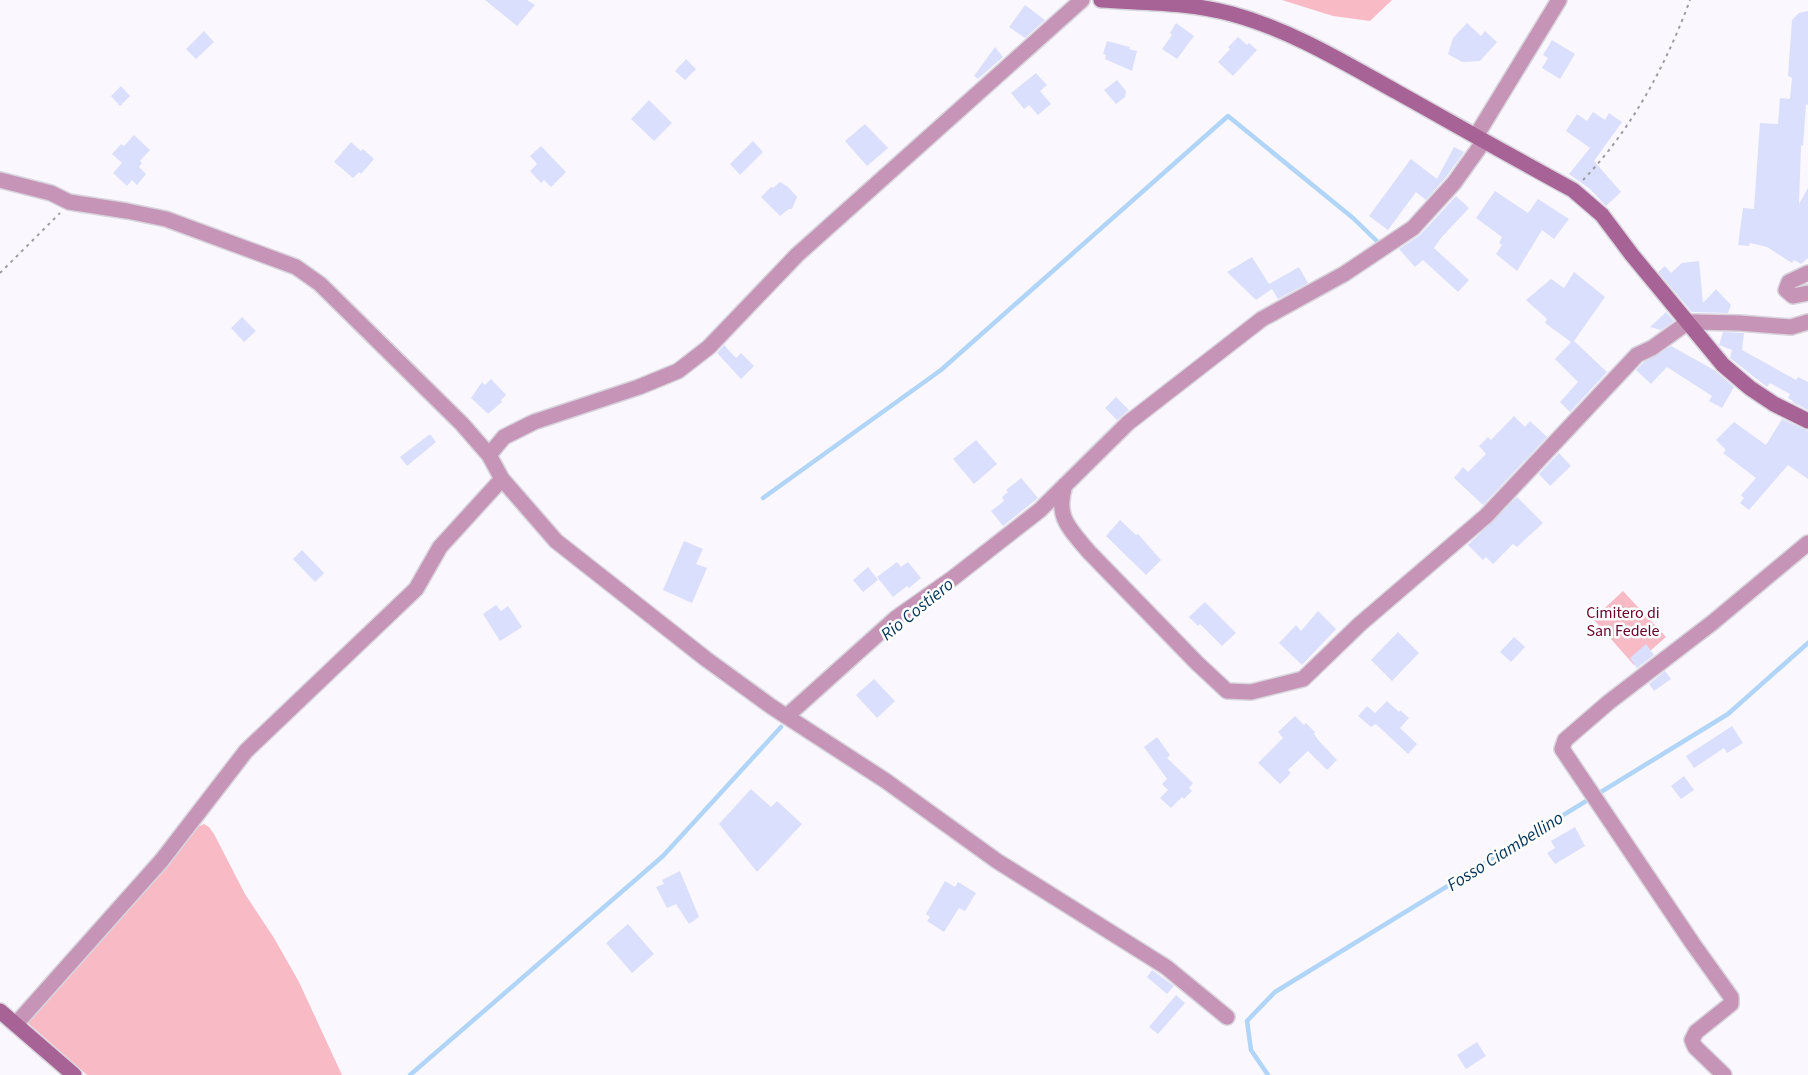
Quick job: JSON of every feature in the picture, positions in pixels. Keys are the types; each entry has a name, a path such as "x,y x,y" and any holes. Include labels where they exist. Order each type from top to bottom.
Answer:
{"main road":[{"path":"1101,0 1186,4 1233,14 1261,24 1329,55 1573,190 1602,216 1723,365 1750,388 1774,404 1808,421"},
{"path":"0,1011 74,1075"}],"street":[{"path":"489,455 504,436 534,422 639,387 678,371 709,347 797,255 1082,0"},
{"path":"788,716 896,618 953,578 1040,510 1128,423 1262,319 1344,274 1413,228 1454,183 1559,0"},
{"path":"0,180 51,193 69,202 166,219 296,267 320,284 377,337 462,424 489,455 502,479 556,541 706,659 772,706 886,781 997,861 1166,967 1227,1017"},
{"path":"1808,273 1789,282 1786,290 1793,296 1808,293"},
{"path":"1065,486 1060,501 1061,513 1089,552 1227,691 1251,692 1303,679 1360,624 1486,516 1637,355 1652,348 1687,323 1739,322 1791,327 1808,322"},
{"path":"16,1024 162,860 246,751 416,589 440,547 502,479"},
{"path":"1724,1075 1695,1047 1692,1040 1696,1032 1731,1004 1731,997 1562,749 1565,740 1609,702 1712,623 1808,543"}],"path":[{"path":"1573,190 1618,138 1637,110 1677,36 1690,0"},
{"path":"0,273 69,202"}],"green space":[{"path":"1282,0 1392,0 1370,21 1333,16"},
{"name":"Cimitero di San Fedele","path":"1623,591 1666,637 1634,665 1593,619"},
{"path":"204,824 214,834 245,894 299,982 342,1075 87,1075 28,1023 30,1017 197,827"}],"building":[{"path":"485,0 527,0 535,5 517,26"},
{"path":"1025,5 1045,20 1025,38 1009,27"},
{"path":"1808,11 1808,105 1806,104 1803,146 1801,145 1799,204 1808,188 1808,258 1801,264 1794,260 1792,263 1767,247 1750,243 1749,246 1738,245 1743,208 1754,209 1760,123 1778,124 1780,98 1790,99 1792,78 1788,76 1792,20 1799,13"},
{"path":"1176,23 1194,36 1177,59 1162,49 1172,35 1170,33"},
{"path":"1467,23 1481,36 1485,31 1497,42 1480,61 1462,62 1448,54 1453,38"},
{"path":"204,31 214,42 196,59 186,49"},
{"path":"1238,37 1257,50 1233,76 1218,62"},
{"path":"1552,40 1575,54 1560,79 1542,68 1548,58 1543,55"},
{"path":"1107,41 1137,51 1132,71 1105,59 1106,55 1103,54"},
{"path":"995,47 1003,57 978,79 974,76"},
{"path":"686,59 696,69 685,80 675,71"},
{"path":"1036,73 1047,85 1040,91 1051,104 1038,115 1029,105 1024,109 1011,93"},
{"path":"1117,80 1126,91 1125,97 1116,104 1104,90"},
{"path":"121,86 130,96 120,106 111,96"},
{"path":"649,100 672,123 654,141 631,119"},
{"path":"1593,112 1605,120 1609,113 1622,122 1594,161 1621,192 1606,206 1590,189 1569,174 1590,148 1566,131 1577,114 1587,121"},
{"path":"865,124 888,148 867,166 845,141"},
{"path":"134,135 150,150 140,161 142,163 139,167 146,174 137,185 132,180 127,186 113,173 122,163 112,154"},
{"path":"753,141 763,152 740,175 730,164"},
{"path":"351,142 374,159 361,174 359,172 353,178 334,162"},
{"path":"541,146 566,172 551,187 544,180 541,183 530,171 537,164 530,156"},
{"path":"1454,147 1464,152 1426,200 1416,192 1388,230 1369,216 1411,159 1437,179"},
{"path":"780,182 797,197 792,209 780,216 761,197"},
{"path":"1495,191 1528,213 1538,199 1569,219 1554,239 1542,230 1517,271 1496,254 1502,245 1499,243 1502,237 1476,218"},
{"path":"1456,196 1469,208 1434,248 1469,280 1458,292 1423,260 1415,267 1399,249 1420,235"},
{"path":"1252,257 1269,284 1299,267 1308,283 1278,299 1272,289 1256,300 1227,272"},
{"path":"1699,261 1703,303 1716,289 1731,305 1728,313 1692,312 1658,272 1665,266 1671,273 1682,263"},
{"path":"1574,272 1605,297 1574,341 1607,372 1570,412 1560,402 1578,382 1555,359 1571,342 1545,323 1547,319 1526,300 1551,279 1564,288"},
{"path":"1666,312 1674,321 1661,330 1650,327"},
{"path":"242,317 256,331 244,342 231,328"},
{"path":"1723,332 1744,333 1742,350 1796,380 1798,377 1808,382 1808,410 1792,402 1788,398 1790,394 1770,383 1767,387 1730,358 1732,350 1719,345"},
{"path":"724,345 736,358 741,353 754,366 741,379 717,353"},
{"path":"1671,346 1714,370 1734,387 1722,408 1709,401 1712,396 1667,367 1651,384 1636,370 1643,363"},
{"path":"491,379 506,395 501,400 502,402 488,414 471,398 482,382 485,385"},
{"path":"1116,397 1129,410 1117,420 1105,408"},
{"path":"1514,416 1525,427 1530,421 1547,437 1483,505 1454,478 1463,467 1468,472 1486,454 1479,446 1488,437 1491,440"},
{"path":"1782,419 1808,431 1808,479 1788,465 1749,510 1740,503 1744,498 1741,495 1756,478 1723,453 1726,450 1716,440 1734,422 1766,445"},
{"path":"430,434 436,442 407,466 400,457"},
{"path":"976,440 997,464 974,484 953,459"},
{"path":"1559,453 1571,466 1550,486 1539,474"},
{"path":"1021,478 1038,498 1003,526 991,511 1004,501 1002,497 1008,492 1006,490"},
{"path":"1517,497 1543,523 1517,547 1513,544 1493,564 1486,557 1483,560 1468,545"},
{"path":"1120,520 1136,535 1138,534 1161,560 1146,575 1106,536"},
{"path":"684,541 703,549 696,564 707,568 692,603 663,590"},
{"path":"302,550 324,573 315,582 293,559"},
{"path":"897,562 901,567 908,562 921,578 893,597 877,577"},
{"path":"868,567 878,580 863,592 853,580"},
{"path":"1205,602 1236,633 1222,646 1200,624 1198,626 1189,617"},
{"path":"496,605 501,611 508,606 522,627 500,641 483,614"},
{"path":"1318,611 1336,629 1302,665 1279,643 1296,625 1301,631"},
{"path":"1398,632 1419,653 1392,681 1371,660"},
{"path":"1514,637 1525,647 1511,662 1500,652"},
{"path":"1646,644 1654,655 1637,668 1630,658"},
{"path":"1665,671 1671,679 1654,691 1649,684"},
{"path":"874,679 895,701 877,718 856,695"},
{"path":"1387,701 1409,718 1400,728 1417,744 1408,754 1376,724 1371,727 1358,716 1367,706 1375,713"},
{"path":"1295,716 1315,732 1319,741 1337,760 1327,770 1308,751 1288,770 1291,773 1280,784 1258,763 1283,738 1278,732"},
{"path":"1732,726 1743,743 1727,753 1724,748 1694,768 1686,756"},
{"path":"1157,737 1170,755 1167,758 1193,783 1189,788 1192,791 1171,808 1160,798 1168,790 1162,784 1167,779 1144,747"},
{"path":"1684,776 1694,790 1681,799 1671,786"},
{"path":"751,789 771,807 777,801 802,824 757,872 719,824"},
{"path":"1575,827 1585,846 1555,864 1547,853 1555,848 1551,841"},
{"path":"680,871 699,917 689,924 676,904 667,908 656,887 664,884 662,880"},
{"path":"945,881 955,887 958,882 976,893 965,911 959,908 944,932 927,921 930,917 926,914"},
{"path":"628,924 654,954 632,973 606,943"},
{"path":"1152,970 1174,986 1167,994 1147,977"},
{"path":"1176,995 1185,1003 1158,1034 1149,1027"},
{"path":"1477,1042 1486,1056 1466,1069 1457,1055"}],"waterway":[{"path":"763,498 941,370 1228,116 1353,218 1382,246"},
{"name":"Fosso Ciambellino","path":"1268,1075 1251,1050 1247,1021 1275,992 1728,714 1808,643"},
{"path":"410,1075 663,856 781,727"}],"water label":[{"name":"Rio Costiero","path":"917,609"}]}
